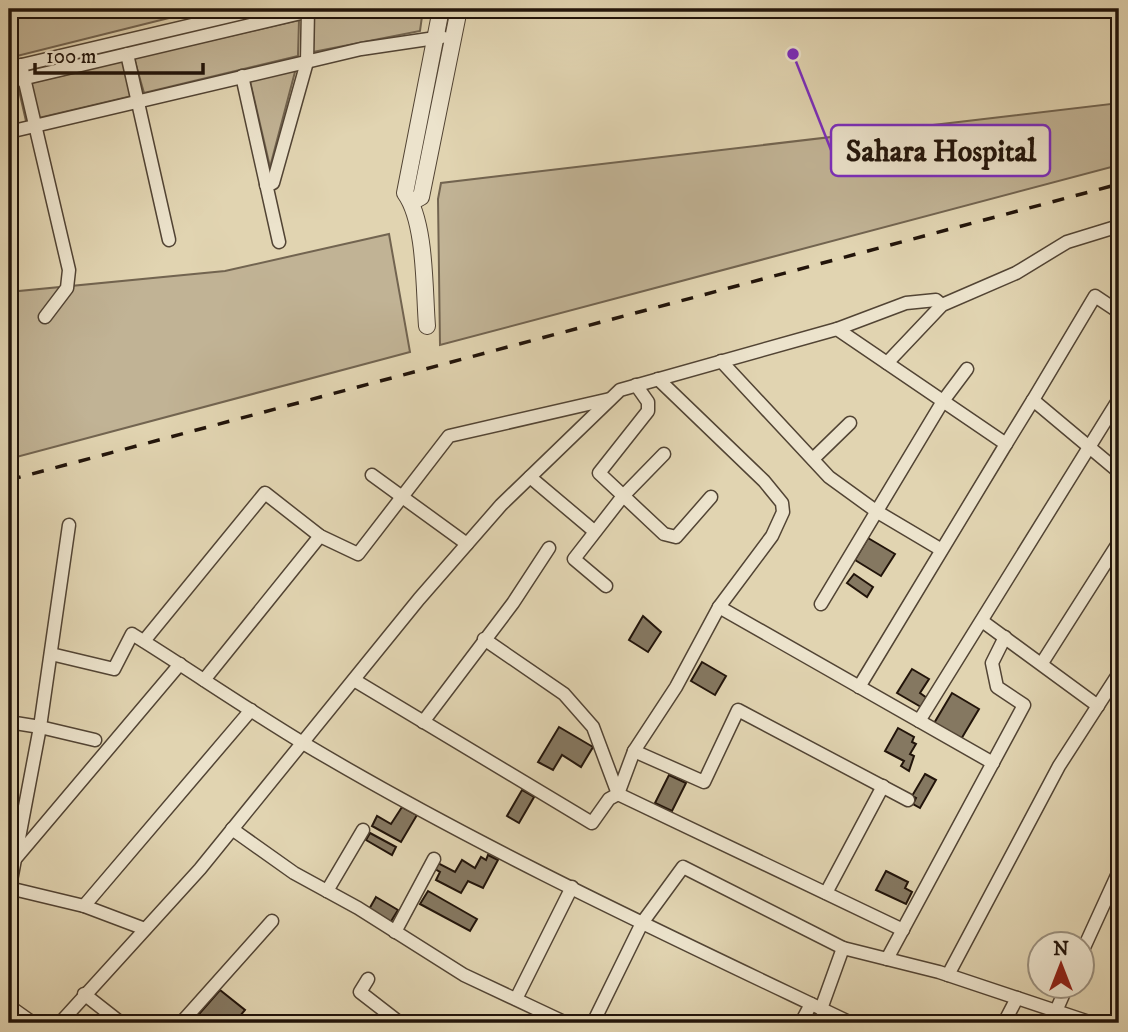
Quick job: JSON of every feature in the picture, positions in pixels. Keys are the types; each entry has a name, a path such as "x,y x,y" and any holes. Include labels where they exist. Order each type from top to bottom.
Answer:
{"street":[{"path":"9,82 18,71 260,9"},
{"path":"427,326 421,254 412,202 421,197 444,37 441,9"},
{"path":"444,37 459,9"},
{"path":"18,71 127,54 311,10 307,62 273,183 267,185"},
{"path":"9,132 137,99 242,76 444,37"},
{"path":"127,54 169,240"},
{"path":"18,71 35,125 69,271 66,288 45,317"},
{"path":"242,76 279,242"},
{"path":"887,362 942,305 1016,273 1067,242 1119,226"},
{"path":"859,687 1095,296 1119,312"},
{"path":"60,1023 232,829 467,544 530,477 620,390 837,329 906,303 936,300 942,305"},
{"path":"837,329 1006,444"},
{"path":"721,361 829,477 876,511 940,549"},
{"path":"821,604 943,401 967,369"},
{"path":"354,680 592,823 609,799 618,794 634,751 676,687 719,607 772,536 783,512 782,503 764,481 658,379"},
{"path":"636,385 648,402 648,411 599,473 664,534 676,537 711,497"},
{"path":"144,641 265,493 320,537 358,554 449,436 610,399"},
{"path":"919,721 1119,399"},
{"path":"1033,400 1119,472"},
{"path":"813,459 850,423"},
{"path":"606,586 574,559 623,496 664,454"},
{"path":"372,475 467,544"},
{"path":"530,477 594,531"},
{"path":"69,525 40,727 9,889 83,906 145,929"},
{"path":"204,680 320,537"},
{"path":"1042,663 1119,542"},
{"path":"423,722 549,548"},
{"path":"719,607 993,763"},
{"path":"982,621 1098,706"},
{"path":"51,654 114,669 132,634 303,743 419,808 642,923 851,1023"},
{"path":"887,959 1024,705 997,687 992,663 1005,637"},
{"path":"484,639 564,694 593,727 618,794 903,930"},
{"path":"16,858 180,664"},
{"path":"948,975 1059,766 1119,673"},
{"path":"83,906 251,710"},
{"path":"634,751 704,782 738,710 908,800"},
{"path":"9,722 95,740"},
{"path":"826,893 883,786"},
{"path":"232,829 295,873 464,975 566,1023"},
{"path":"327,891 363,830"},
{"path":"395,932 434,859"},
{"path":"593,1023 642,923 683,867 843,948 948,975 1085,1022"},
{"path":"1093,930 1119,871"},
{"path":"516,999 572,887"},
{"path":"181,1023 272,921"},
{"path":"801,1023 816,1006 843,948"},
{"path":"368,979 360,992 400,1023"},
{"path":"84,994 121,1023"},
{"path":"1003,1023 1017,998"},
{"path":"1056,1011 1061,1000"},
{"path":"9,1006 33,1023"}],"shaded area":[{"path":"9,9 205,9 9,58"},
{"path":"347,9 423,9 420,31 313,52 314,16"},
{"path":"299,20 298,56 144,93 134,58"},
{"path":"123,61 132,96 26,121 18,86"},
{"path":"296,68 270,167 250,81"},
{"path":"1119,103 1119,165 440,345 438,199 441,183"},
{"path":"389,234 410,352 9,459 9,292 225,271"}],"building":[{"path":"868,538 895,554 881,576 855,560"},
{"path":"854,574 873,587 867,597 847,583"},
{"path":"643,616 661,632 648,652 629,640"},
{"path":"702,662 726,676 715,695 691,681"},
{"path":"912,669 929,679 920,693 927,698 921,707 897,693"},
{"path":"952,693 979,709 960,741 933,725"},
{"path":"559,727 593,747 581,767 562,755 553,770 538,762"},
{"path":"898,728 914,737 912,742 916,744 910,754 914,756 909,771 901,766 904,761 885,751"},
{"path":"925,774 936,780 920,808 913,804 916,798 912,796"},
{"path":"669,775 686,783 672,811 655,803"},
{"path":"522,790 534,797 519,823 507,816"},
{"path":"402,807 417,815 401,842 372,826 377,816 391,824"},
{"path":"370,833 396,847 392,855 366,840"},
{"path":"488,855 498,860 483,888 468,881 461,893 436,880 440,872 435,869 438,863 455,872 462,860 475,868 481,857 486,860"},
{"path":"886,871 908,882 905,888 912,892 906,904 876,890"},
{"path":"428,891 477,919 470,931 420,904"},
{"path":"376,897 398,910 390,923 368,911"},
{"path":"220,990 245,1010 235,1022 229,1018 224,1023 210,1023 199,1014"}],"railway":[{"path":"9,480 1119,184"}],"place":[{"name":"Sahara Hospital","path":"793,54"}]}
